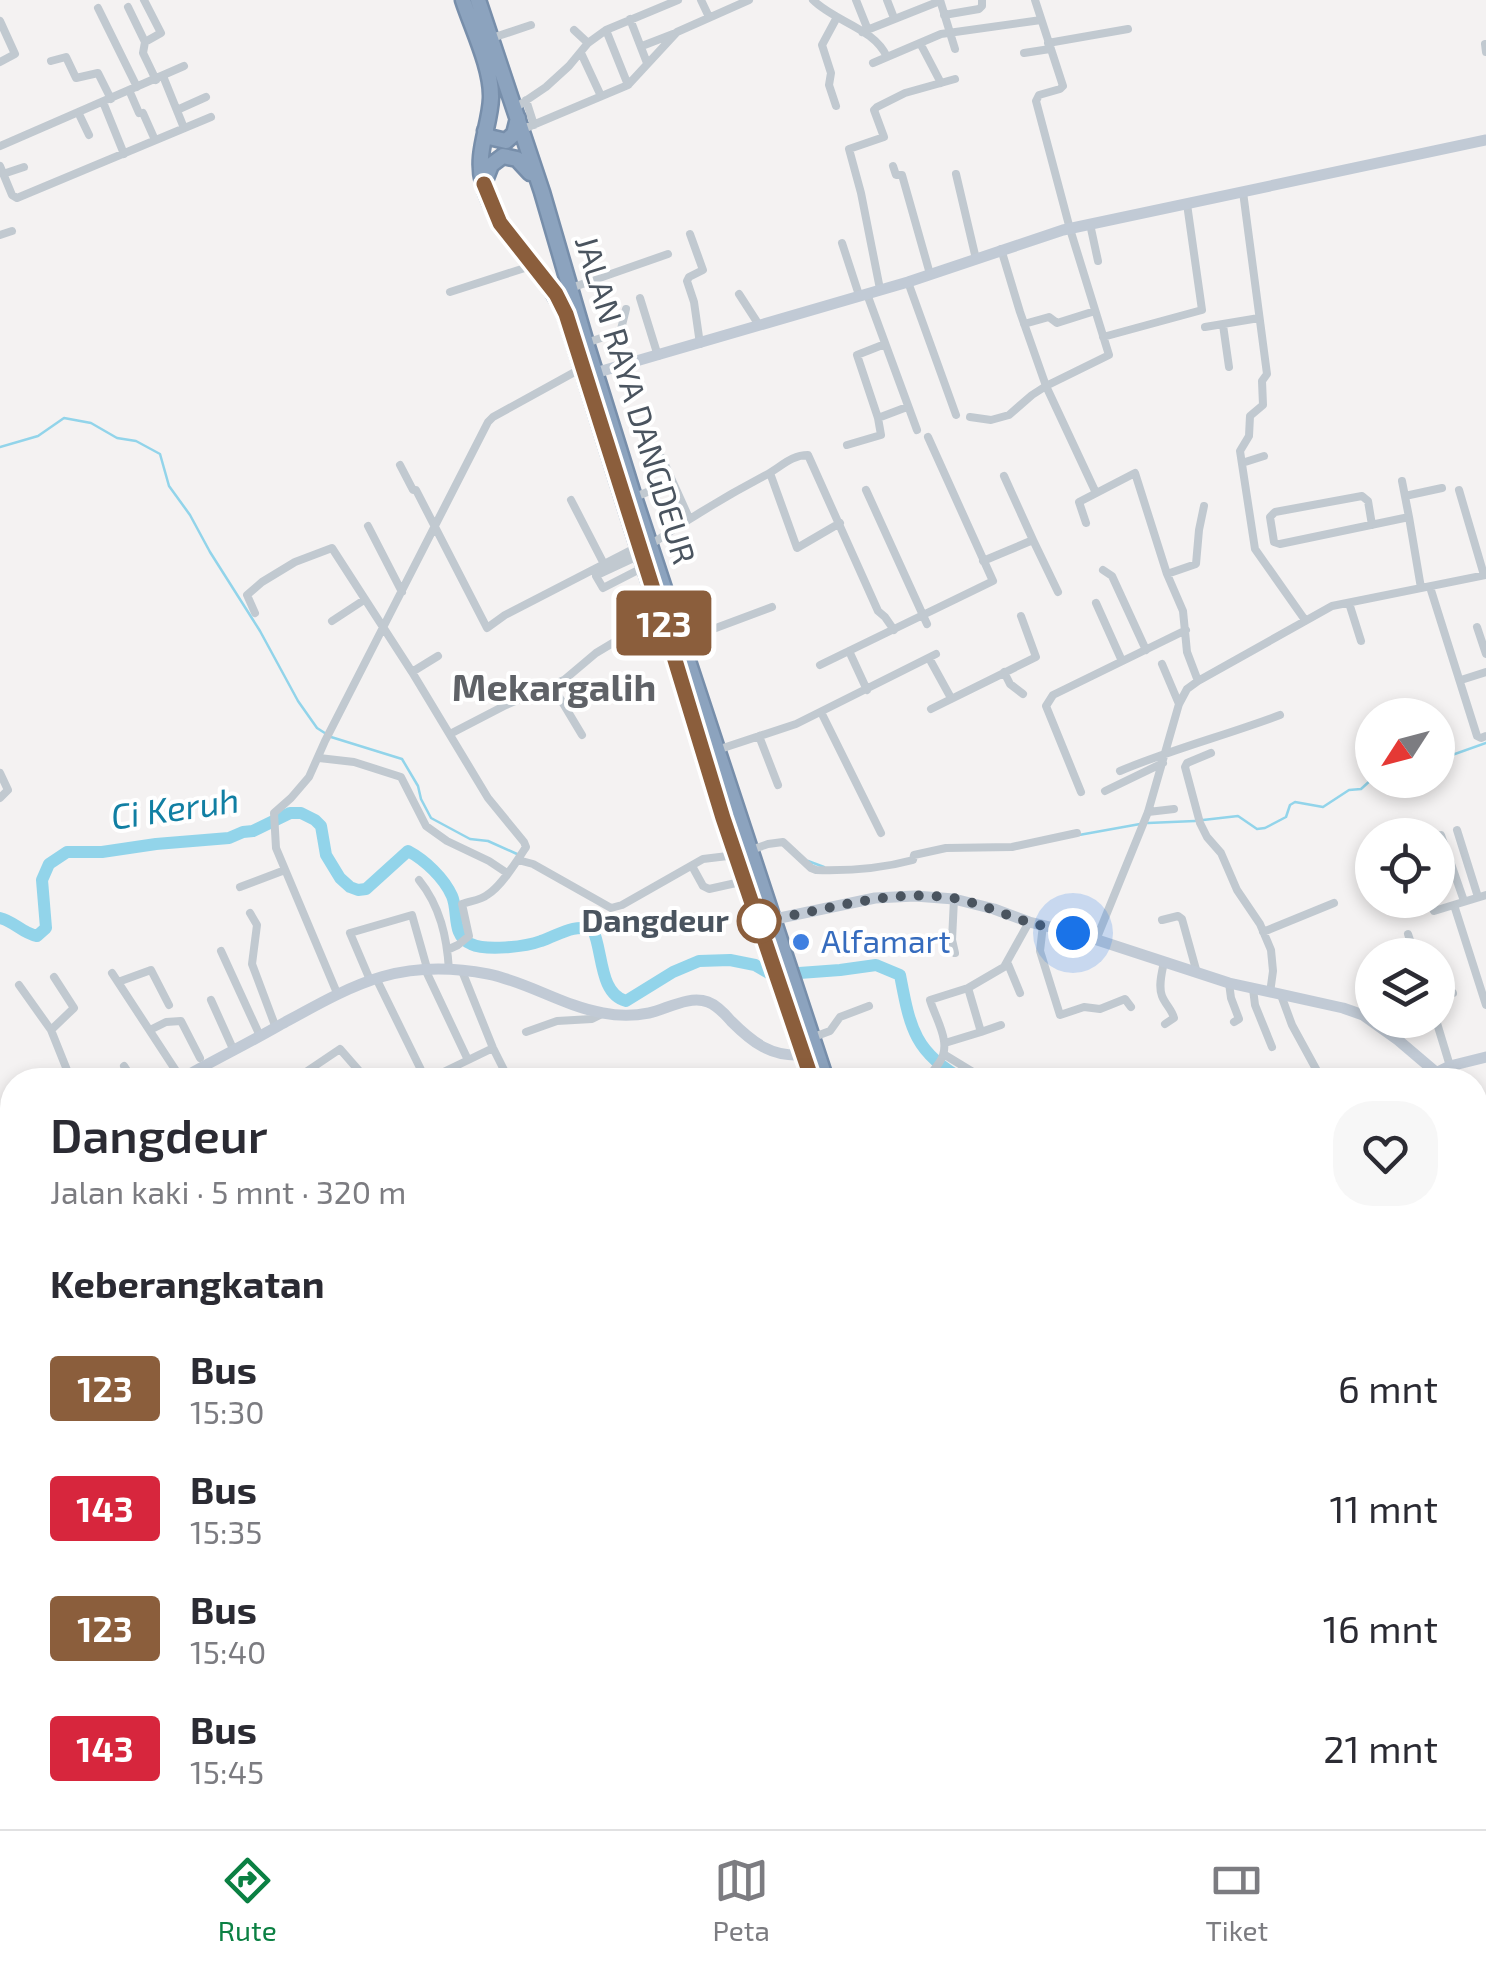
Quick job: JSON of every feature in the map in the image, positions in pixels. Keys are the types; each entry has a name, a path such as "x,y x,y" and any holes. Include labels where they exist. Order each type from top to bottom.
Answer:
{"highway":[{"path":"463,0 490,90 481,161 484,184"},
{"name":"JALAN RAYA DANGDEUR","path":"478,0 523,116 586,343 588,370 735,853 780,959 808,1068"},
{"path":"485,131 489,137 506,141 523,116"},
{"path":"484,184 491,165 508,156 524,165 542,192"},
{"name":"JALAN RAYA DANGDEUR","path":"484,184 500,223 556,294 588,370 634,497 644,552 681,640 775,919 780,959"},
{"name":"JALAN RAYA DANGDEUR","path":"790,991 822,1068"}],"main road":[{"path":"588,370 700,344 1070,229 1486,140"},
{"path":"775,919 875,898 954,898 1253,990 1363,1015 1430,1068"},
{"path":"203,1068 337,993 373,979 426,968 520,982 592,1011 618,1016 705,1000 724,1012 759,1046 776,1054 803,1056"},
{"path":"1450,1066 1486,1057"}],"street":[{"path":"144,0 161,33 145,42"},
{"path":"523,116 588,43 606,30 678,0"},
{"path":"701,0 709,17"},
{"path":"642,46 750,0"},
{"path":"814,0 836,19 880,42 888,56"},
{"path":"856,0 865,31"},
{"path":"887,0 894,18"},
{"path":"865,31 917,4 940,0 955,50"},
{"path":"944,14 979,9 982,0"},
{"path":"970,417 991,420 1009,415 1046,386 1108,356 1036,101 1041,94 1062,88 1035,0"},
{"path":"128,7 145,42 144,53 184,128"},
{"path":"98,8 155,140"},
{"path":"630,19 646,63"},
{"path":"836,19 822,45 836,106"},
{"path":"873,63 932,37 1040,20"},
{"path":"0,21 15,54 0,62"},
{"path":"492,38 531,26"},
{"path":"1024,52 1128,29"},
{"path":"574,30 588,43"},
{"path":"606,30 628,84"},
{"path":"523,116 602,96 628,84 677,32"},
{"path":"920,43 941,83"},
{"path":"1485,44 1486,52"},
{"path":"581,53 602,96"},
{"path":"51,61 66,57 76,78 98,73 124,154"},
{"path":"0,146 184,66"},
{"path":"880,289 849,149 884,136 874,110 877,106 955,79"},
{"path":"177,110 206,97"},
{"path":"78,112 88,135"},
{"path":"24,167 2,174 12,195 18,198 210,117"},
{"path":"893,166 896,174 902,175 930,274"},
{"path":"956,174 976,259"},
{"path":"1243,192 1266,374 1262,382 1263,405 1250,416 1249,436 1240,450 1255,549 1305,620"},
{"path":"1103,337 1202,310 1187,204"},
{"path":"1090,224 1098,261"},
{"path":"0,235 12,230"},
{"path":"690,234 703,270 687,281 700,344"},
{"path":"842,243 918,430"},
{"path":"1001,249 1046,386 1096,492"},
{"path":"571,288 668,254"},
{"path":"450,292 533,265"},
{"path":"908,282 956,414"},
{"path":"739,294 759,326"},
{"path":"640,298 658,356"},
{"path":"586,343 620,329 626,309"},
{"path":"1024,324 1049,317 1057,323 1095,311"},
{"path":"1205,327 1258,318"},
{"path":"1223,325 1229,367"},
{"path":"847,446 879,437 882,432 856,356 885,344"},
{"path":"337,993 276,848 274,813 309,777 490,420 588,370"},
{"path":"878,418 907,407"},
{"path":"820,665 894,630 925,620 993,581 928,436"},
{"path":"644,552 596,576 603,588 690,518 792,458 808,454 878,611 894,630"},
{"path":"1242,463 1264,456"},
{"path":"662,458 690,518"},
{"path":"400,465 487,628 604,564 644,552"},
{"path":"770,473 797,548 840,522"},
{"path":"1086,523 1079,502 1135,473 1167,574 1183,610 1186,652 1198,681"},
{"path":"1004,476 1058,592"},
{"path":"1402,481 1426,588 1461,680 1477,736 1486,736"},
{"path":"634,497 672,482"},
{"path":"1406,496 1442,488"},
{"path":"866,490 925,620"},
{"path":"1096,940 1146,819 1179,704 1187,689 1332,606 1485,575 1459,490"},
{"path":"1372,525 1368,500 1362,496 1275,512 1270,517 1276,544 1372,525 1409,517"},
{"path":"571,500 604,564"},
{"path":"1167,574 1196,564 1204,506"},
{"path":"368,526 402,592"},
{"path":"984,560 1033,540"},
{"path":"255,613 247,595 294,562 330,548 412,672 488,798 524,842 526,848 487,896 462,904 469,932 461,943 448,950"},
{"path":"1103,570 1112,576 1146,650"},
{"path":"332,621 364,600"},
{"path":"1349,603 1361,641"},
{"path":"1096,604 1122,661"},
{"path":"681,640 772,608"},
{"path":"450,734 552,686 596,653 661,614"},
{"path":"930,709 1036,656 1021,616"},
{"path":"1477,627 1486,654"},
{"path":"1081,792 1046,706 1052,696 1186,630"},
{"path":"849,651 867,690"},
{"path":"412,672 438,656"},
{"path":"717,750 796,724 933,656 951,698"},
{"path":"1162,664 1179,704"},
{"path":"1004,672 1010,684 1023,694"},
{"path":"1461,680 1486,672"},
{"path":"552,686 582,735"},
{"path":"494,688 506,706"},
{"path":"821,712 881,833"},
{"path":"1120,770 1280,715"},
{"path":"758,736 778,785"},
{"path":"1211,753 1185,764 1199,821 1221,853 1237,890 1263,932 1273,959 1276,994 1315,1068"},
{"path":"318,758 354,762 401,777 426,826 447,842 507,873"},
{"path":"1105,791 1163,763"},
{"path":"0,772 8,790 0,798"},
{"path":"1146,819 1174,810"},
{"path":"1455,904 1482,896 1457,830"},
{"path":"750,847 783,842 816,870 862,871 946,848 1012,847 1077,833"},
{"path":"519,858 611,908 703,859 735,853"},
{"path":"692,866 709,889 745,881"},
{"path":"240,887 285,870"},
{"path":"419,880 437,908 456,971 502,1068"},
{"path":"1455,888 1486,1005"},
{"path":"954,898 955,954"},
{"path":"1263,932 1334,903"},
{"path":"250,913 257,925 252,964 276,1028"},
{"path":"420,1068 350,933 412,915 426,968 468,1060"},
{"path":"1162,920 1178,916 1182,919 1198,973"},
{"path":"934,1068 944,1057 945,1043 930,1000 995,974 1008,964 1036,924"},
{"path":"1036,924 1060,1015 1084,1007 1100,1009 1124,999 1131,1007"},
{"path":"1408,934 1409,938"},
{"path":"221,951 260,1036"},
{"path":"1164,962 1162,996 1174,1018 1166,1024"},
{"path":"1008,964 1020,994"},
{"path":"170,1006 151,970 115,978 174,1068"},
{"path":"51,1030 74,1008 54,977"},
{"path":"1229,983 1239,1019 1234,1022"},
{"path":"19,985 51,1030 65,1068"},
{"path":"968,988 981,1032"},
{"path":"1253,990 1272,1046"},
{"path":"211,1000 234,1051"},
{"path":"812,1038 830,1031 840,1017 869,1006"},
{"path":"526,1032 604,1014"},
{"path":"150,1030 166,1022 181,1021 200,1058"},
{"path":"945,1043 1001,1025"},
{"path":"1441,1038 1450,1066"},
{"path":"454,1068 493,1048"},
{"path":"312,1068 340,1049 354,1068"},
{"path":"944,1057 964,1068"}],"waterway":[{"path":"0,447 38,436 64,418 91,423 117,438 136,441 160,454 169,486 317,728 331,737 402,759 431,818 470,839 488,841 517,854"},
{"path":"1455,754 1486,743"},
{"path":"1203,820 1238,816 1257,829 1265,828 1286,817 1295,802 1323,807 1355,790"},
{"name":"Ci Keruh","path":"0,918 37,936 46,928 42,880 49,864 67,852 102,852 229,838 290,813 301,813 321,826 326,855 350,887 366,889 408,851 421,859 449,889 458,930 471,944 516,946 573,929 593,930 606,981 617,997 626,1001 699,961 730,960 755,965 772,975 876,965 900,975 917,1037 944,1068"},
{"path":"1148,823 1195,821"},
{"path":"1079,835 1140,824"},
{"path":"808,861 824,867"}],"bus line":[{"name":"123","path":"484,184 500,223 556,294 566,314 723,818 808,1068"}],"place":[{"name":"Dangdeur","path":"759,921"},
{"name":"Alfamart","path":"801,942"}],"district":[{"name":"Mekargalih","path":"554,688"}],"route":[{"path":"759,921 875,898 916,896 954,898 1073,933"}]}
